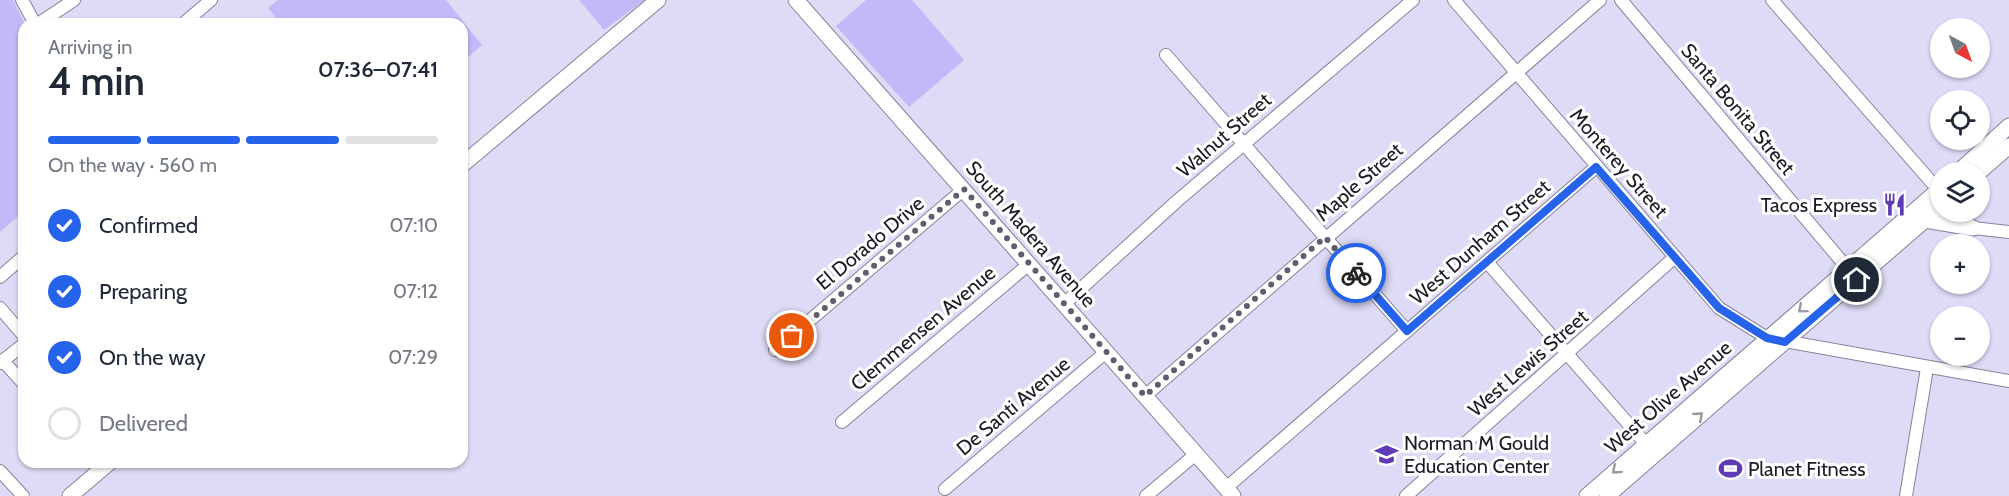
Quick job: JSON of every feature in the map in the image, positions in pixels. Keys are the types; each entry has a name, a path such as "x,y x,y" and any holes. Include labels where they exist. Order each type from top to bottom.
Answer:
{"main road":[{"path":"468,160 658,0"},
{"name":"South Madera Avenue","path":"796,0 1229,492"},
{"path":"1969,162 2009,126"},
{"path":"1990,162 2009,146"},
{"name":"West Olive Avenue","path":"1607,496 1650,449 1767,338 1930,203"},
{"name":"West Olive Avenue","path":"1587,496 1785,342 1925,220 1930,212"},
{"path":"1925,220 1973,228"},
{"path":"70,496 103,468"}],"street":[{"path":"22,0 32,18"},
{"path":"46,18 74,0"},
{"path":"190,18 211,0"},
{"name":"Walnut Street","path":"1064,304 1243,144 1413,0"},
{"name":"Monterey Street","path":"1454,0 1719,308 1767,338 2009,381"},
{"name":"Maple Street","path":"1145,396 1600,0"},
{"name":"Santa Bonita Street","path":"1621,0 1849,270"},
{"path":"1772,0 1930,183"},
{"path":"1166,55 1407,331"},
{"name":"West Dunham Street","path":"1229,492 1407,331 1596,167"},
{"name":"El Dorado Drive","path":"775,350 964,189"},
{"path":"1967,222 1973,228 2009,232"},
{"name":"West Lewis Street","path":"1406,496 1675,257"},
{"path":"0,277 18,260"},
{"path":"1487,262 1650,449"},
{"name":"Clemmensen Avenue","path":"842,422 1029,264"},
{"path":"0,308 18,329"},
{"path":"18,349 1,362 18,378"},
{"name":"De Santi Avenue","path":"945,489 1107,352"},
{"path":"1906,496 1927,368"},
{"path":"1146,496 1196,454"},
{"path":"0,471 23,496"}],"shaded area":[{"path":"0,0 13,0 22,18 18,18 18,216 0,232"},
{"path":"278,0 446,0 460,18 276,18 268,8"},
{"path":"579,0 645,0 604,30"},
{"path":"866,0 912,0 964,60 909,107 836,26"},
{"path":"468,28 482,45 468,57"}],"way so far":[{"path":"792,336 964,189 1145,396 1325,237 1356,273"}],"place":[{"name":"Tacos Express","path":"1895,205"},
{"name":"Norman M Gould Education Center","path":"1386,455"},
{"name":"Planet Fitness","path":"1730,469"}],"route":[{"path":"1356,273 1407,331 1596,167 1719,308 1767,338 1785,342 1857,280"}]}
